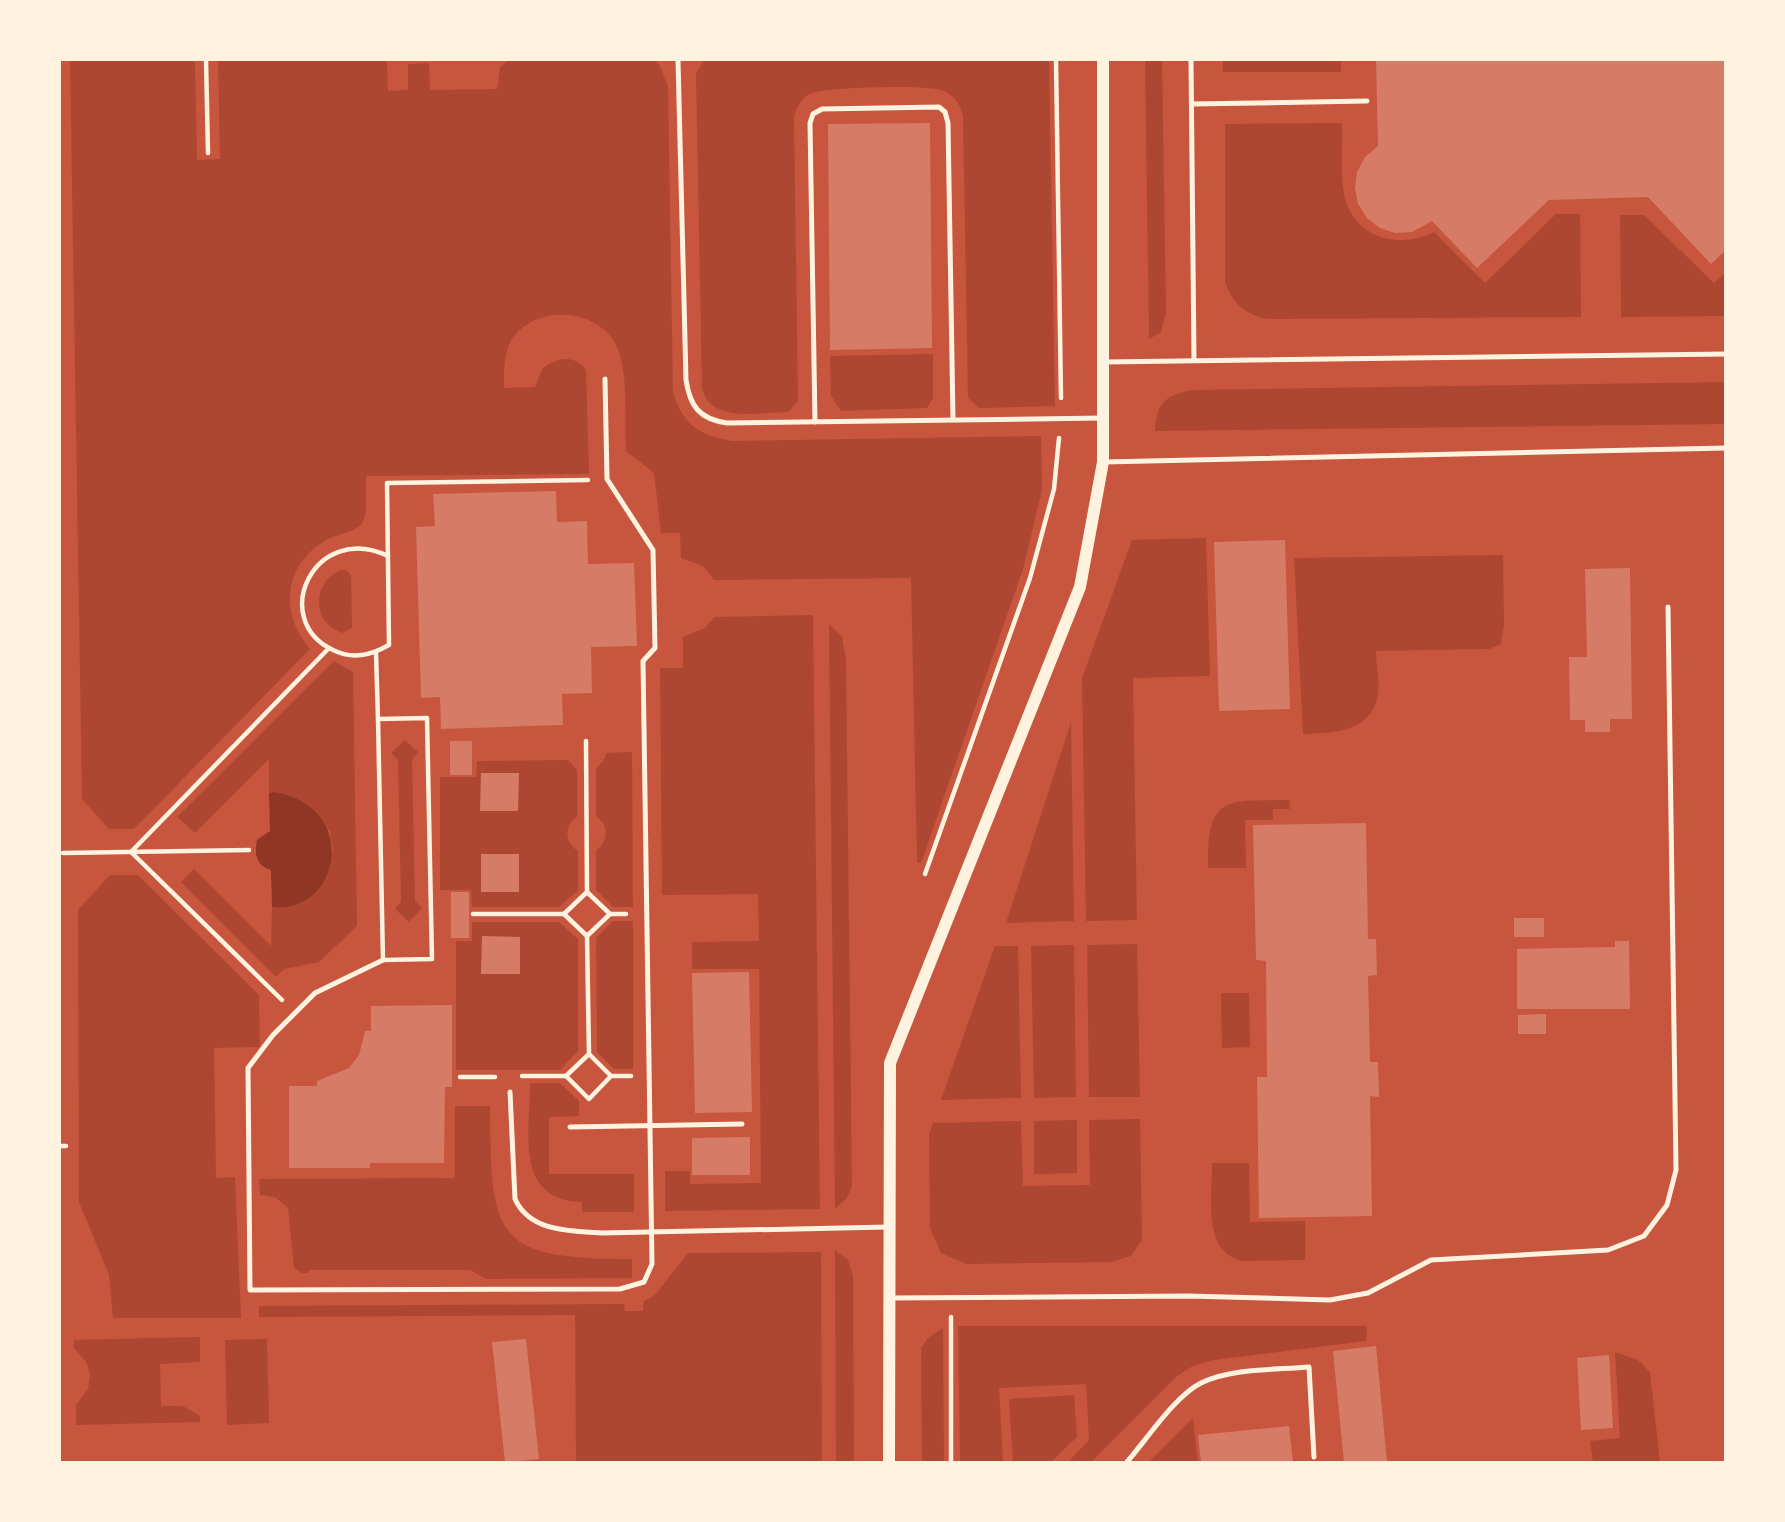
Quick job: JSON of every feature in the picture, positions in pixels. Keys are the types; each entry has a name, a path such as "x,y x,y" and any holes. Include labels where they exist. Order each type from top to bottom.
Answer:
{"street":[{"path":"889,1462 890,1063 1080,587 1103,462 1105,362 1102,60"}],"lane":[{"path":"678,60 686,380 692,406 701,415 727,424 1104,418"},
{"path":"1191,60 1194,359"},
{"path":"1192,104 1367,102"},
{"path":"815,422 810,124 813,114 822,109 939,107 945,112 948,123 953,419"},
{"path":"1105,362 1726,354"},
{"path":"383,960 315,993 248,1068 250,1290 634,1287 650,1274 652,1232 643,661 655,649 653,550 607,479 605,379"},
{"path":"1103,462 1726,448"},
{"path":"888,1298 1188,1296 1330,1300 1368,1293 1432,1260 1608,1250 1644,1236 1667,1205 1676,1170 1668,607"},
{"path":"509,1092 512,1177 520,1211 540,1224 560,1230 652,1232 888,1227"},
{"path":"570,1127 742,1124"},
{"path":"1127,1462 1184,1396 1200,1383 1218,1377 1309,1367 1314,1457"}],"path":[{"path":"206,60 208,153"},
{"path":"925,874 1030,578 1054,489 1062,418 1056,60"},
{"path":"388,556 373,549 339,550 324,558 312,571 304,586 305,620 313,635 329,648 359,656 376,653 389,645 388,556 387,483 607,479"},
{"path":"131,852 329,648"},
{"path":"376,653 383,960 432,959 427,718 378,719"},
{"path":"586,741 587,892 610,914 587,936"},
{"path":"63,853 249,850"},
{"path":"131,852 295,1013"},
{"path":"473,915 564,914 587,892"},
{"path":"564,914 587,936 589,1054 611,1076 589,1099 566,1076 589,1054"},
{"path":"60,1146 66,1146"},
{"path":"951,1326 951,1462"}],"shaded area":[{"path":"70,60 195,60 197,160 220,159 218,60 387,60 388,91 408,90 408,64 429,63 430,90 497,89 500,67 508,60 653,60 659,64 668,86 673,392 682,413 694,427 701,432 732,441 1041,436 1042,490 1023,569 921,863 917,862 911,578 714,580 703,566 681,558 680,533 661,533 654,473 626,451 625,386 618,349 599,325 570,315 539,318 525,325 514,336 506,355 504,388 535,387 542,369 559,360 571,359 582,365 586,370 589,474 366,476 366,512 362,524 328,539 310,552 293,578 290,607 300,636 310,649 134,829 109,829 82,799"},
{"path":"704,60 1049,60 1055,406 979,408 968,398 963,116 956,101 944,91 899,87 818,92 809,94 799,104 794,116 798,401 788,412 738,414 715,407 702,388 696,74"},
{"path":"1145,60 1162,60 1166,312 1161,332 1149,339"},
{"path":"1223,60 1341,60 1341,72 1223,72"},
{"path":"1342,123 1344,194 1357,221 1367,230 1392,239 1406,240 1434,232 1485,283 1556,214 1580,214 1581,317 1268,319 1240,307 1231,296 1225,281 1225,124"},
{"path":"1620,215 1644,215 1714,283 1725,273 1725,316 1621,317"},
{"path":"933,354 933,398 927,408 841,411 831,396 830,356"},
{"path":"1725,382 1725,424 1155,431 1157,414 1163,403 1174,395 1191,390"},
{"path":"1206,538 1210,676 1133,678 1137,920 1086,921 1082,678 1132,540"},
{"path":"1503,555 1504,626 1501,644 1489,649 1376,651 1378,695 1368,717 1359,724 1338,731 1303,734 1294,558"},
{"path":"340,570 346,570 351,575 352,628 342,633 332,628 325,620 320,612 319,602 324,584"},
{"path":"813,615 820,1209 665,1211 665,1171 690,1171 690,1184 761,1183 759,969 692,969 692,942 759,941 758,894 662,895 660,668 683,668 683,637 705,628 714,617"},
{"path":"829,624 842,637 846,660 852,1187 846,1199 835,1209"},
{"path":"334,661 353,672 357,926 319,962 284,969 276,977 181,882 194,869 271,946 272,907 276,908 330,867 333,849 330,831 274,792 269,793 269,759 195,833 177,817"},
{"path":"1071,722 1074,921 1006,923"},
{"path":"405,740 418,752 412,760 415,901 422,908 409,922 395,909 401,901 398,760 391,753"},
{"path":"632,752 633,907 613,907 596,890 596,850 606,833 596,816 596,769 606,753"},
{"path":"568,760 577,770 577,817 570,824 567,834 570,843 578,851 578,890 559,907 472,907 471,890 440,890 440,777 476,777 477,761"},
{"path":"274,792 302,802 320,817 330,837 332,858 326,878 313,895 295,905 272,907 271,870 259,862 256,850 257,840 270,831 269,793"},
{"path":"1289,800 1290,809 1273,809 1273,820 1245,820 1246,868 1208,868 1211,826 1216,814 1224,807 1235,802"},
{"path":"110,875 138,875 259,995 260,1047 214,1048 216,1178 235,1177 241,1318 113,1318 109,1275 79,1202 78,910"},
{"path":"613,921 633,921 633,1069 614,1069 597,1052 596,938"},
{"path":"472,922 559,922 578,939 578,1051 560,1070 456,1070 456,941 472,941"},
{"path":"1137,944 1140,1097 1089,1097 1087,945"},
{"path":"1074,945 1076,1097 1034,1098 1031,946"},
{"path":"995,946 1018,946 1021,1098 941,1100"},
{"path":"1221,993 1249,993 1250,1047 1222,1048"},
{"path":"530,1083 560,1083 579,1101 579,1116 549,1117 549,1174 634,1174 634,1212 582,1212 582,1202 560,1198 545,1190 536,1177 530,1160"},
{"path":"455,1106 490,1106 493,1186 499,1212 509,1232 526,1245 551,1254 632,1259 632,1278 486,1279 470,1270 309,1270 309,1273 302,1273 294,1268 288,1208 275,1197 260,1195 259,1179 455,1178"},
{"path":"1140,1119 1142,1240 1131,1256 1112,1262 966,1264 941,1253 930,1228 929,1134 933,1123 1021,1121 1023,1186 1090,1185 1089,1120"},
{"path":"1077,1120 1077,1173 1034,1174 1034,1121"},
{"path":"1212,1163 1249,1163 1250,1222 1305,1221 1305,1260 1242,1261 1229,1255 1220,1246 1212,1221"},
{"path":"835,1250 848,1260 853,1276 854,1462 836,1462"},
{"path":"821,1252 822,1462 576,1462 575,1315 259,1317 259,1306 624,1304 625,1311 643,1311 644,1301 655,1295 688,1253"},
{"path":"958,1326 1367,1326 1366,1341 1214,1360 1193,1366 1177,1376 1091,1462 1068,1462 1089,1440 1086,1384 999,1388 1003,1462 960,1462"},
{"path":"943,1328 944,1462 922,1462 921,1348 928,1338"},
{"path":"200,1337 200,1362 160,1364 161,1406 183,1406 200,1416 200,1422 76,1425 76,1405 88,1389 90,1376 87,1363 74,1348 74,1340"},
{"path":"267,1339 269,1423 227,1425 225,1340"},
{"path":"1615,1352 1638,1360 1650,1372 1660,1462 1593,1462 1590,1441 1620,1438"},
{"path":"1074,1395 1077,1437 1051,1462 1013,1462 1009,1399"},
{"path":"1193,1418 1198,1462 1149,1462"}],"building":[{"path":"1376,60 1726,60 1726,250 1711,264 1648,197 1549,200 1477,268 1432,221 1412,232 1395,233 1380,228 1367,218 1358,204 1355,188 1357,172 1365,157 1378,146"},
{"path":"930,123 932,348 830,350 828,124"},
{"path":"556,491 557,522 587,521 588,564 634,563 637,646 591,647 592,693 562,694 563,725 441,729 440,697 421,698 416,527 435,526 433,494"},
{"path":"1285,540 1290,709 1219,711 1214,542"},
{"path":"1630,568 1632,719 1610,719 1610,732 1585,732 1585,720 1570,720 1569,657 1587,657 1585,569"},
{"path":"450,741 472,741 472,775 450,775"},
{"path":"481,773 519,773 518,811 480,811"},
{"path":"1366,823 1368,939 1376,939 1377,975 1368,976 1370,1062 1378,1062 1379,1097 1370,1096 1372,1216 1259,1218 1257,1077 1267,1077 1266,961 1256,960 1253,825"},
{"path":"481,854 519,854 519,892 481,892"},
{"path":"451,892 469,892 469,938 451,938"},
{"path":"1514,918 1544,918 1544,937 1514,937"},
{"path":"482,936 520,937 520,974 481,974"},
{"path":"1615,941 1629,941 1630,1009 1517,1009 1517,949 1615,947"},
{"path":"749,972 752,1112 695,1113 692,973"},
{"path":"452,1005 452,1087 445,1087 444,1163 370,1163 370,1168 289,1168 289,1086 317,1086 317,1081 349,1068 359,1055 365,1031 371,1031 371,1006"},
{"path":"1546,1014 1546,1034 1518,1034 1518,1015"},
{"path":"750,1137 750,1175 692,1175 692,1138"},
{"path":"526,1339 539,1459 505,1462 492,1342"},
{"path":"1376,1346 1387,1462 1344,1462 1333,1351"},
{"path":"1609,1355 1613,1428 1581,1430 1577,1358"},
{"path":"1289,1426 1293,1462 1201,1462 1198,1435"}]}
